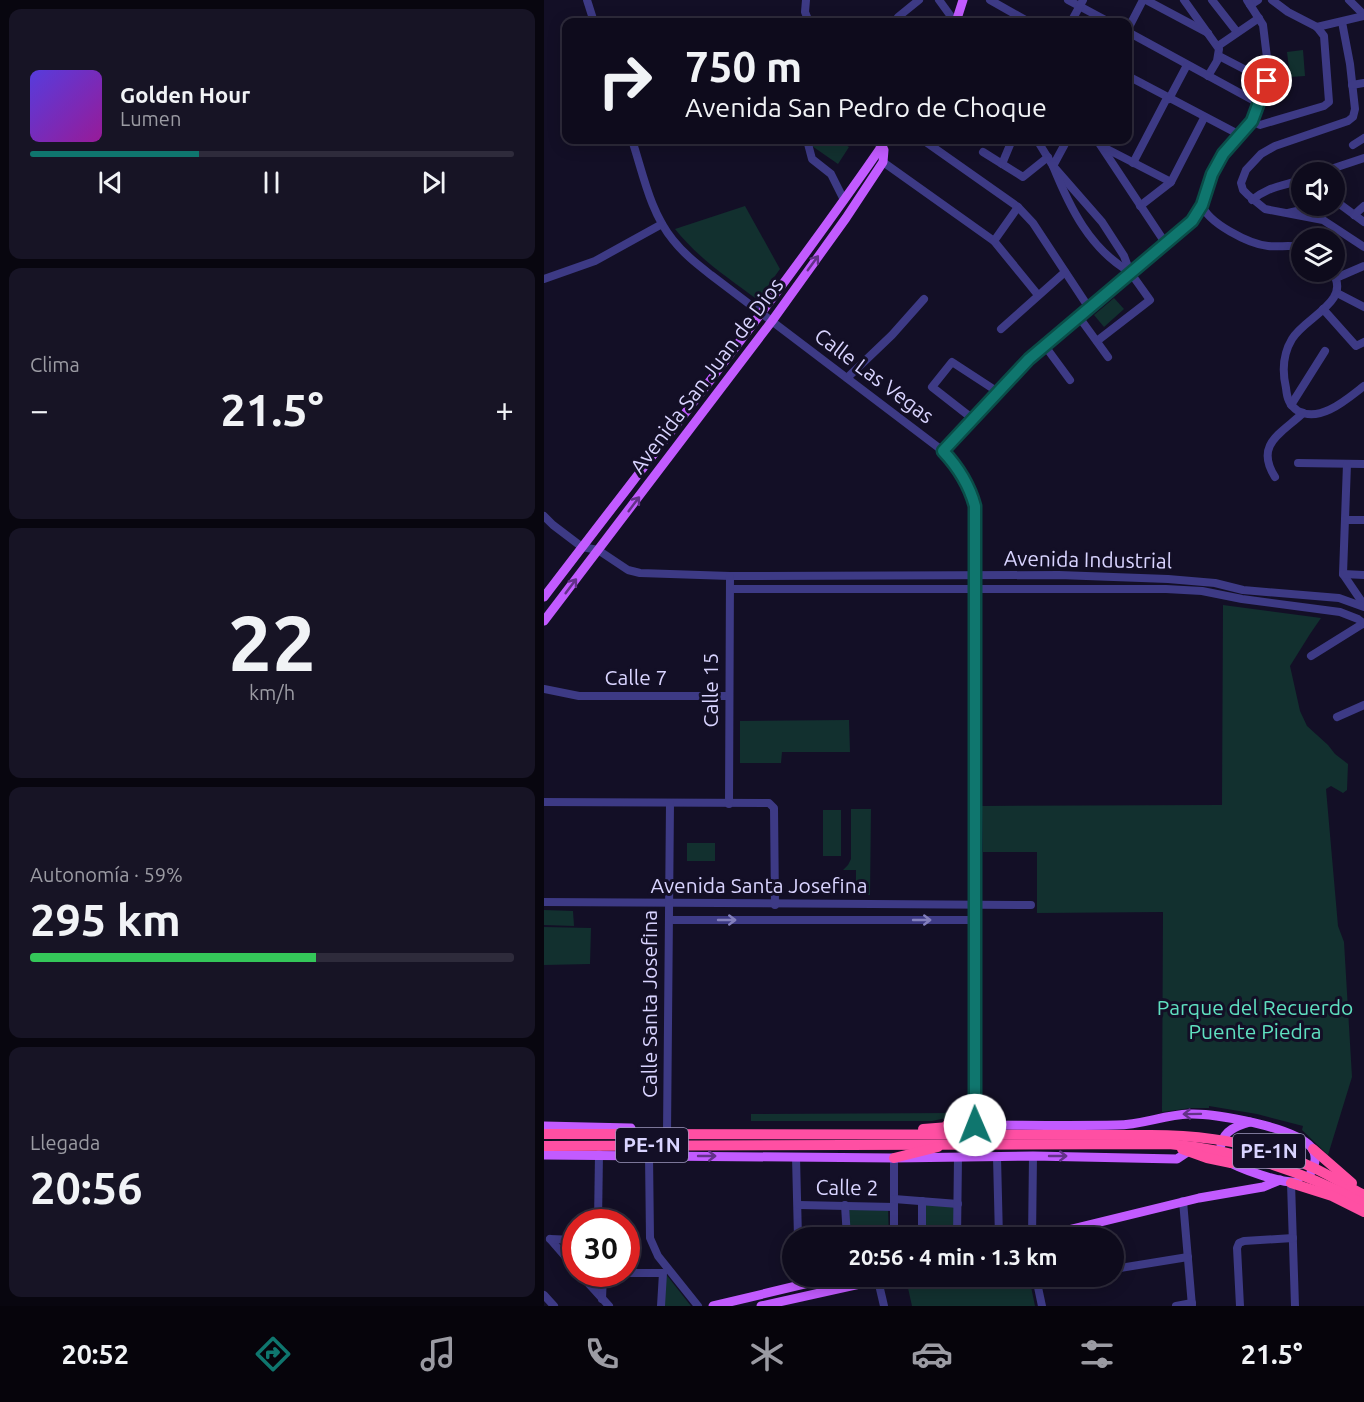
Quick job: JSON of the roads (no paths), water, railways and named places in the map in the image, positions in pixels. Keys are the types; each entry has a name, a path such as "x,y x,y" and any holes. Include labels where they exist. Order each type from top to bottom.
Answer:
{"highway":[{"path":"938,1128 963,1117 971,1106 974,1095"},
{"path":"863,1136 975,1125"},
{"path":"631,1128 662,1134"},
{"name":"PE-1N","path":"544,1134 1151,1135 1261,1149 1363,1194"},
{"path":"894,1158 947,1144"},
{"path":"1169,1144 1231,1163"},
{"name":"PE-1N","path":"544,1146 1221,1145"},
{"path":"1313,1149 1363,1194"},
{"name":"PE-1N","path":"1311,1172 1363,1204"},
{"path":"1279,1181 1332,1196 1363,1212"}],"main road":[{"path":"957,18 963,0"},
{"path":"958,18 967,0"},
{"name":"Avenida San Juan de Dios","path":"544,597 761,313 883,144"},
{"path":"883,162 884,144"},
{"name":"Avenida San Juan de Dios","path":"544,621 772,321 883,162"},
{"path":"975,1125 1124,1125 1170,1116 1214,1115 1250,1122 1294,1135 1313,1149 1315,1156 1311,1172 1263,1187 1183,1201 1078,1227"},
{"path":"1250,1122 1232,1129 1221,1145 1224,1158 1231,1163 1279,1181"},
{"path":"544,1126 631,1128"},
{"path":"544,1155 894,1158 1033,1156 1177,1159 1189,1151"},
{"path":"714,1306 788,1287"},
{"path":"761,1306 843,1287"},
{"path":"781,1290 783,1301"}],"street":[{"path":"587,0 593,18"},
{"path":"806,0 805,12 807,18"},
{"path":"898,17 919,0"},
{"path":"939,0 956,18"},
{"path":"990,0 1016,18"},
{"path":"1068,0 1081,3 1103,18"},
{"path":"1132,23 1144,0 1210,34"},
{"path":"1184,0 1218,46 1219,56 1208,76"},
{"path":"1212,0 1237,32"},
{"path":"943,451 1045,346 1130,272 1185,228 1202,205 1217,165 1252,121 1267,81 1265,36 1259,18 1248,2 1258,0"},
{"path":"1252,121 1260,125 1324,106 1329,102 1324,36 1317,27 1288,12 1272,0"},
{"path":"1317,27 1363,16 1350,0"},
{"path":"1073,18 1081,3"},
{"path":"1218,46 1259,18"},
{"path":"1342,22 1355,109 1353,117 1336,126 1275,146 1261,154 1246,170 1241,183 1243,190 1252,200 1265,209 1323,220 1363,247"},
{"path":"1132,33 1260,104"},
{"path":"1219,56 1267,81"},
{"path":"1133,163 1187,65"},
{"path":"1132,80 1240,135"},
{"path":"1352,85 1363,83"},
{"path":"1140,206 1171,182 1204,118"},
{"path":"1353,145 1363,138"},
{"name":"Calle Las Vegas","path":"633,144 662,224 673,240 695,263 943,451 965,479 975,506 975,1125"},
{"path":"808,144 814,162 831,174 844,200"},
{"path":"929,144 1018,207 1033,223 1089,308"},
{"path":"1002,164 1010,144"},
{"path":"1040,144 1054,166 1102,222 1124,256 1130,272 1150,300 1097,341"},
{"path":"1065,144 1054,166 1075,216 1104,253 1114,263 1130,272"},
{"path":"1100,144 1166,244"},
{"path":"1101,144 1171,182"},
{"path":"983,152 1023,177 1048,157"},
{"path":"1345,164 1363,158"},
{"path":"883,162 994,241 1038,295"},
{"path":"1252,200 1265,189 1291,183"},
{"path":"1202,205 1209,217 1247,240 1270,246 1291,247"},
{"path":"1354,215 1363,206"},
{"path":"994,241 1018,207"},
{"path":"1345,208 1363,222"},
{"path":"544,279 595,261 662,224"},
{"path":"1345,272 1363,266"},
{"path":"1001,328 1065,272"},
{"path":"1335,282 1337,293 1335,298 1293,338 1287,350 1283,376 1291,405 1303,413 1330,410 1363,386"},
{"path":"1337,293 1363,307"},
{"path":"847,378 892,335 924,299"},
{"path":"1323,309 1356,346 1363,342"},
{"path":"1079,317 1108,357"},
{"path":"1045,346 1070,380"},
{"path":"1291,405 1325,351"},
{"path":"973,419 932,387 952,362 998,392"},
{"path":"1275,477 1267,462 1267,454 1276,436 1303,413"},
{"path":"1298,463 1363,464"},
{"path":"1347,464 1343,574 1363,606"},
{"path":"544,516 582,547 598,550"},
{"path":"1345,520 1363,520"},
{"name":"Avenida Industrial","path":"598,550 622,567 640,573 730,576 1059,575 1168,579 1215,583 1243,590 1339,598 1363,606"},
{"path":"1343,574 1363,575"},
{"name":"Calle 15","path":"729,804 730,576"},
{"path":"730,589 1166,589 1202,591 1242,599 1340,612 1358,619 1363,624 1311,656"},
{"name":"Calle 7","path":"544,689 579,696 729,696"},
{"path":"1337,717 1363,705"},
{"path":"544,802 769,804 774,808 775,904"},
{"name":"Calle Santa Josefina","path":"662,1134 669,920 670,803"},
{"name":"Avenida Santa Josefina","path":"544,902 1031,905"},
{"name":"Avenida Santa Josefina","path":"669,920 975,920"},
{"path":"598,1209 599,1154"},
{"path":"649,1155 650,1238 658,1256 698,1306"},
{"path":"1033,1156 1033,1227"},
{"path":"796,1157 798,1227"},
{"path":"957,1227 958,1157"},
{"path":"997,1157 999,1227"},
{"path":"894,1158 894,1227"},
{"path":"1279,1181 1293,1238 1295,1306"},
{"path":"922,1201 922,1227"},
{"name":"Calle 2","path":"799,1205 922,1201 958,1204"},
{"path":"1176,1306 1192,1305 1183,1201"},
{"path":"845,1205 846,1227"},
{"path":"1240,1306 1237,1248 1239,1243 1293,1238"},
{"path":"562,1239 550,1239 562,1253"},
{"path":"1124,1267 1188,1257"},
{"path":"640,1273 663,1273 661,1306"},
{"path":"591,1287 609,1306"},
{"path":"602,1287 602,1299"},
{"path":"879,1287 884,1306"},
{"path":"1038,1287 1042,1306"},
{"path":"544,1295 554,1306"}],"park label":[{"name":"Parque del Recuerdo Puente Piedra","path":"1255,1020"}]}
